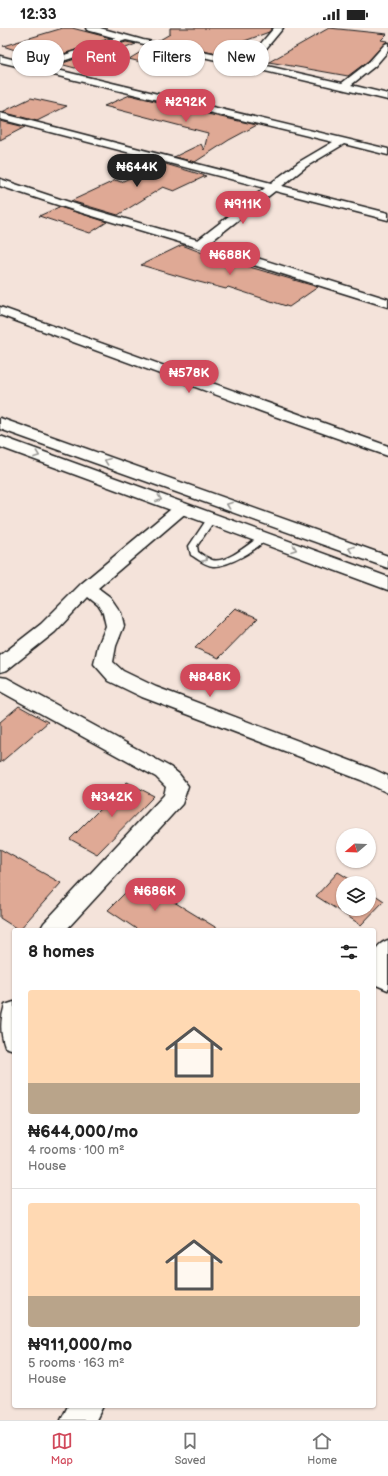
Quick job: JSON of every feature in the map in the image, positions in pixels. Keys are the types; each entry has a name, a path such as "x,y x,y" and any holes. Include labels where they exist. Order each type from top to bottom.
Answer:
{"highway":[{"path":"0,423 388,562"},
{"path":"0,441 388,584"}],"street":[{"path":"90,28 138,41"},
{"path":"269,40 279,28"},
{"path":"144,40 153,33"},
{"path":"64,58 124,38"},
{"path":"344,86 372,64 388,46"},
{"path":"0,59 12,62"},
{"path":"269,69 388,97"},
{"path":"64,74 388,152"},
{"path":"0,116 388,217"},
{"path":"200,244 271,187 318,154 342,141"},
{"path":"0,182 80,210 200,244 388,303"},
{"path":"0,311 275,412 388,451"},
{"path":"0,666 48,628 87,588 182,508"},
{"path":"87,588 104,601 112,612 115,626 107,646 103,664 116,676 149,692 388,785"},
{"path":"0,683 163,772 172,779 177,786 174,798 54,928"},
{"path":"376,968 388,950"},
{"path":"376,972 388,980"},
{"path":"77,1420 85,1408"}],"lane":[{"path":"212,518 193,546 194,553 213,563 223,562 237,556 263,538"}],"building":[{"path":"63,28 72,28 111,38 105,40 72,40 72,51 64,54 64,40 23,40"},
{"path":"170,28 272,28 269,32 247,40 213,40 212,53 205,51 205,40 160,40 170,34"},
{"path":"329,28 387,34 381,40 387,41 368,61 348,76 269,62"},
{"path":"12,43 12,49 3,46"},
{"path":"130,43 136,44 130,46"},
{"path":"138,54 138,61 130,58"},
{"path":"72,60 72,67 64,65 64,63"},
{"path":"130,95 257,125 229,140 195,162 174,157 201,144 204,150 208,133 104,106"},
{"path":"31,98 67,106 37,121 2,112"},
{"path":"0,121 25,127 0,140"},
{"path":"162,163 206,176 174,191 163,187 118,215 71,201 116,180 121,182"},
{"path":"59,207 107,222 90,233 39,216"},
{"path":"182,245 234,265 236,263 318,287 289,307 228,287 226,289 141,265"},
{"path":"235,608 258,618 219,658 195,648"},
{"path":"19,706 48,722 0,763 0,722"},
{"path":"127,782 154,796 97,854 70,839"},
{"path":"0,849 61,883 21,928 16,928 0,918"},
{"path":"338,872 345,876 336,876 336,909 316,896"},
{"path":"138,880 217,928 135,928 108,910"},
{"path":"376,896 384,901 376,909"},
{"path":"347,916 370,916 361,925"}]}
